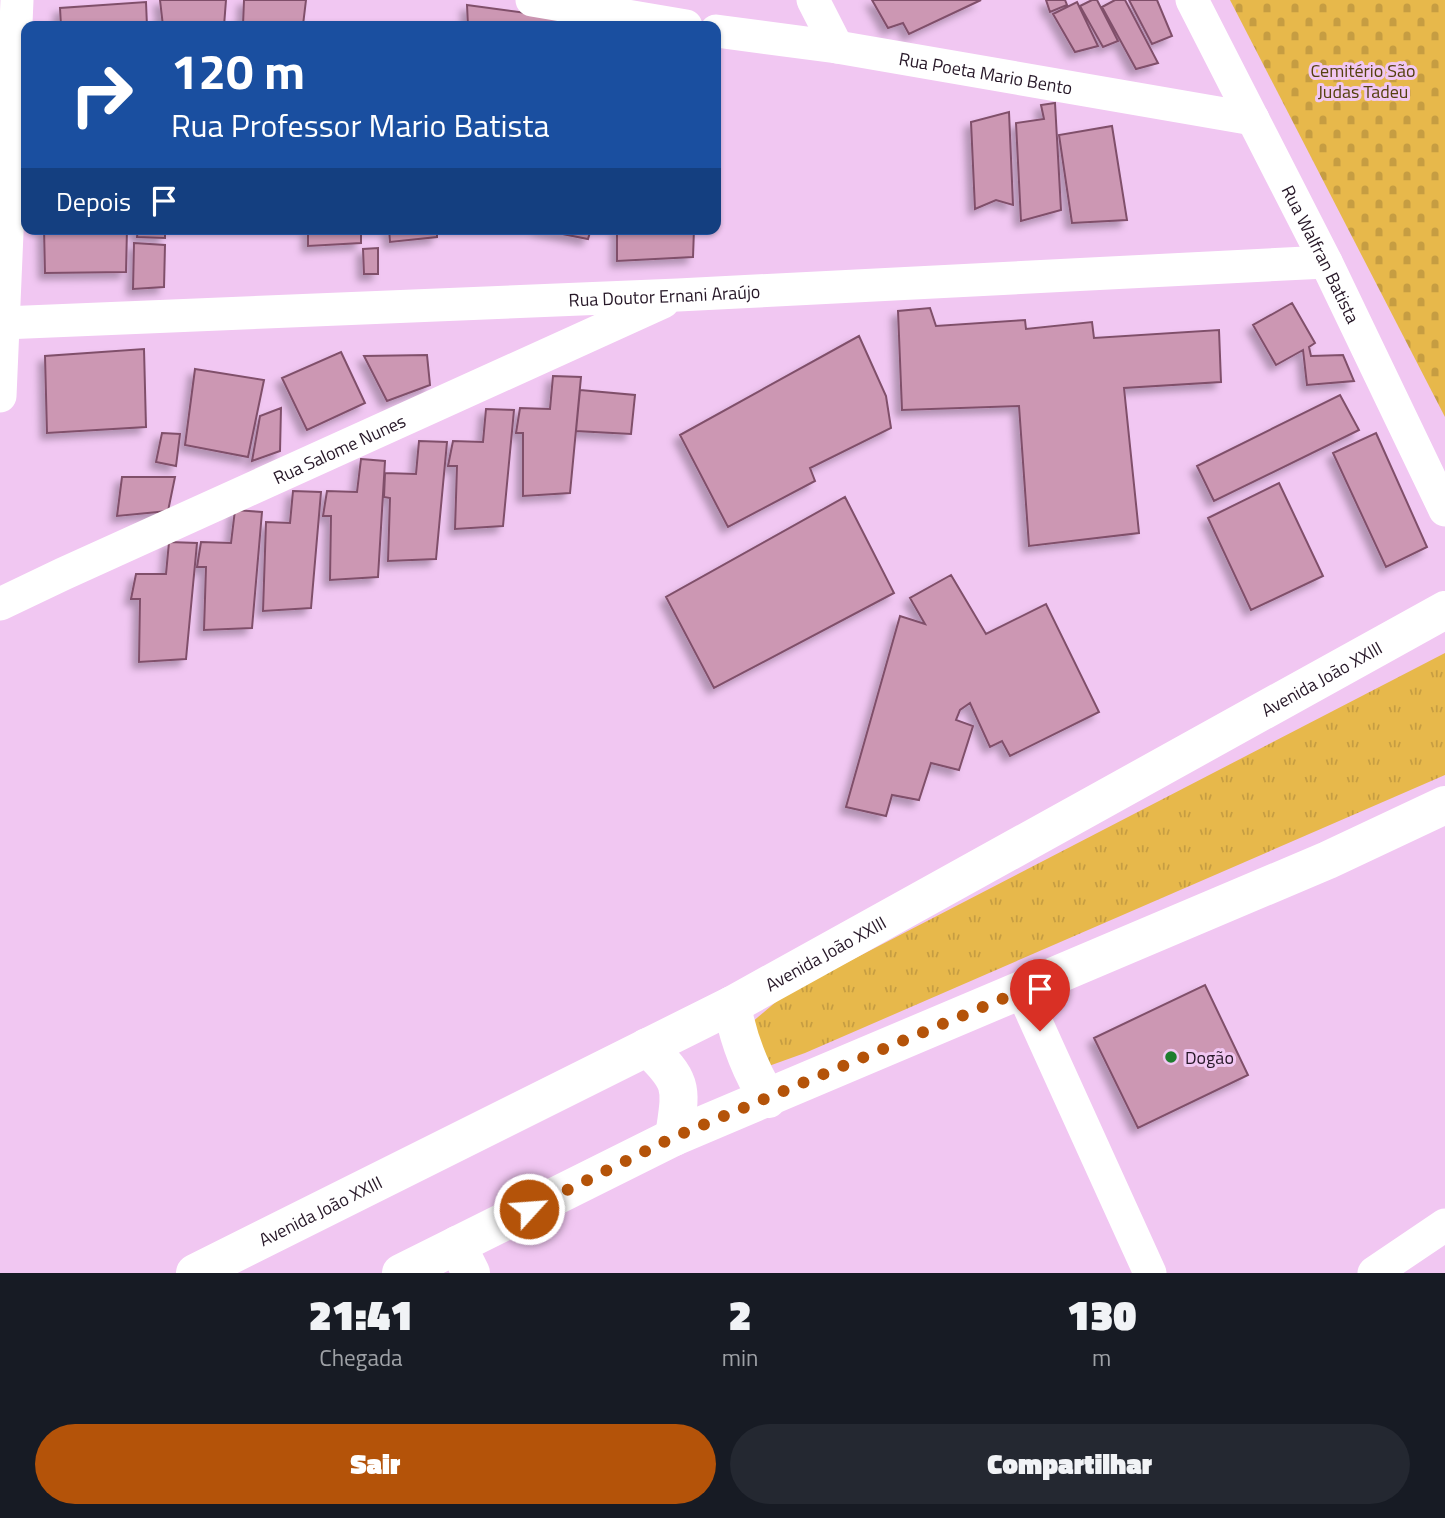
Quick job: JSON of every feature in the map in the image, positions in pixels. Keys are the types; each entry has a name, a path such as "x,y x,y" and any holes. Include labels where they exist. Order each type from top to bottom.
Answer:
{"main road":[{"name":"Avenida João XXIII","path":"195,1273 732,1005 1445,610"},
{"path":"401,1273 464,1259 674,1137 1328,860 1445,805"},
{"path":"732,1005 747,1060 768,1099"},
{"path":"647,1048 662,1062 678,1086 680,1095 674,1137"}],"street":[{"path":"0,397 5,169 17,0"},
{"path":"532,0 656,21"},
{"path":"813,0 837,47"},
{"name":"Rua Walfran Batista","path":"1192,0 1326,262 1445,510"},
{"name":"Rua Poeta Mario Bento","path":"721,32 837,47 1253,120"},
{"name":"Rua Doutor Ernani Araújo","path":"3,323 678,295 1326,262"},
{"name":"Rua Salome Nunes","path":"0,604 678,295"},
{"path":"1021,991 1150,1273"},
{"path":"1374,1273 1445,1225"}],"green space":[{"name":"Cemitério São Judas Tadeu","path":"1230,0 1445,0 1445,417"},
{"path":"1445,653 1445,775 805,1053 766,1067 751,1023 784,995"}],"building":[{"path":"160,0 226,0 224,21 162,21"},
{"path":"244,0 306,0 303,21 243,21"},
{"path":"872,0 981,0 909,34 903,23 888,28"},
{"path":"1046,0 1065,0 1067,5 1050,12"},
{"path":"1097,0 1118,41 1103,47 1080,6"},
{"path":"1115,0 1125,0 1158,63 1136,69 1102,7"},
{"path":"1129,0 1157,0 1172,36 1152,44"},
{"path":"146,2 147,21 61,21 60,8"},
{"path":"1077,2 1098,46 1075,52 1053,14"},
{"path":"467,5 586,21 468,21"},
{"path":"1055,103 1061,210 1021,221 1016,123 1044,119 1041,105"},
{"path":"1009,112 1013,205 996,200 975,209 971,122"},
{"path":"1112,126 1127,220 1072,223 1059,135"},
{"path":"44,235 127,235 126,272 45,273"},
{"path":"137,235 165,235 165,238"},
{"path":"308,235 361,235 361,243 308,246"},
{"path":"389,235 437,235 437,237 390,242"},
{"path":"568,235 589,235 588,239"},
{"path":"617,235 694,235 693,257 617,261"},
{"path":"134,243 165,245 164,287 133,289"},
{"path":"378,248 378,274 364,274 363,249"},
{"path":"1292,303 1315,343 1309,347 1311,356 1343,355 1354,381 1307,385 1303,350 1276,365 1253,325"},
{"path":"930,308 936,326 1025,320 1026,329 1092,322 1094,338 1219,330 1221,382 1124,388 1139,533 1029,546 1019,406 902,410 898,311"},
{"path":"859,336 886,396 891,428 810,468 815,481 728,527 680,435"},
{"path":"144,349 146,427 47,433 45,356"},
{"path":"341,352 365,403 307,430 282,378"},
{"path":"427,355 430,385 387,401 364,356"},
{"path":"195,369 264,380 248,457 185,445"},
{"path":"553,376 581,377 570,493 523,496 523,433 516,433 520,408 550,409"},
{"path":"580,390 635,395 631,434 576,431"},
{"path":"1340,395 1359,430 1214,501 1197,466"},
{"path":"281,408 280,451 252,461 260,416"},
{"path":"486,409 514,410 503,526 455,529 457,466 448,466 453,441 483,442"},
{"path":"162,433 180,434 176,466 156,462"},
{"path":"1376,433 1427,547 1386,567 1333,453"},
{"path":"419,441 447,442 436,559 388,561 390,498 384,497 385,473 416,474"},
{"path":"361,459 385,461 378,577 330,580 331,516 323,516 327,491 357,492"},
{"path":"122,477 175,477 168,511 117,516"},
{"path":"1279,483 1323,576 1251,610 1208,518"},
{"path":"293,491 321,492 311,608 263,611 266,522 290,523"},
{"path":"845,497 894,593 714,688 666,597"},
{"path":"235,510 262,512 252,628 204,630 206,567 197,567 201,542 231,543"},
{"path":"169,542 197,543 186,659 139,662 140,599 131,599 136,574 166,574"},
{"path":"951,575 986,634 1046,604 1099,712 1010,756 1002,741 990,747 970,703 960,710 956,720 973,726 959,770 931,763 919,800 892,795 886,816 846,807 900,616 925,624 910,598"},
{"name":"Dogão","path":"1205,985 1248,1075 1138,1128 1094,1038"}],"place":[{"name":"Dogão","path":"1171,1057"}],"route":[{"path":"529,1209 674,1137 1021,991 1040,1031"}]}
